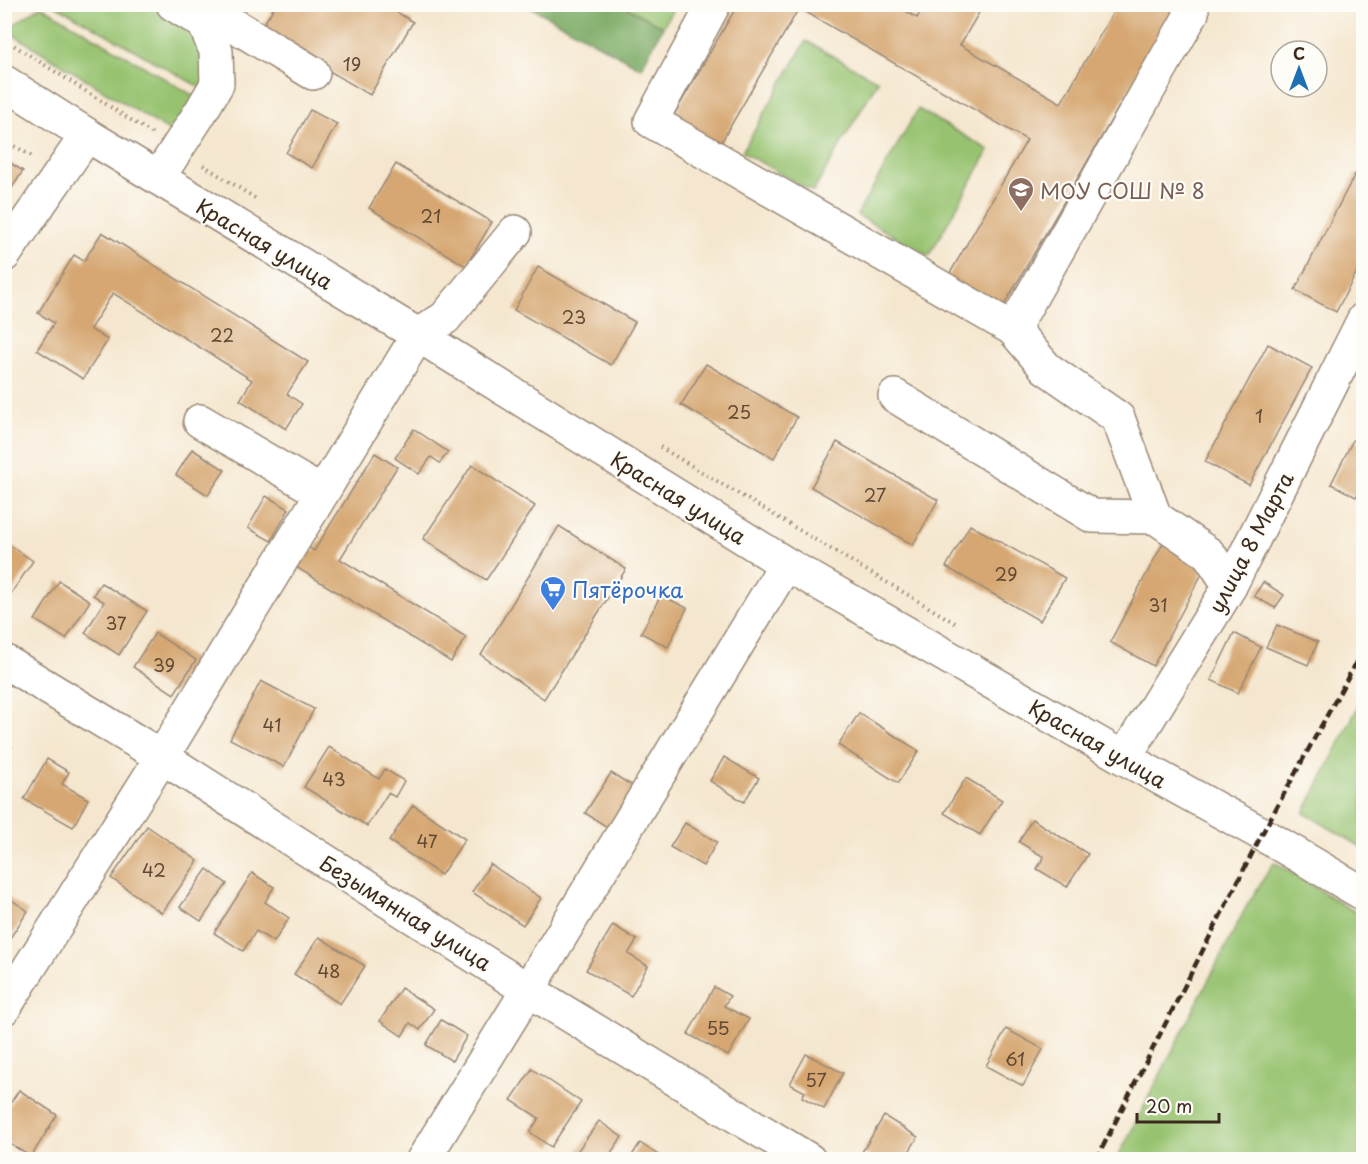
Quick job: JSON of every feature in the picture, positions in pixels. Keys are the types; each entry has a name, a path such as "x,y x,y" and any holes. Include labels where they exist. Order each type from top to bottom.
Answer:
{"street":[{"path":"158,178 217,84 216,51 204,23 173,4"},
{"path":"714,4 651,121 1013,329 1046,368 1118,418 1155,517"},
{"path":"1013,329 1192,13 1188,4"},
{"path":"204,23 222,18 313,73"},
{"name":"Красная улица","path":"4,82 87,135 418,335 786,564 1364,894"},
{"path":"8,245 87,135"},
{"path":"4,1008 162,757 418,335 445,318 515,232"},
{"name":"улица 8 Марта","path":"1124,758 1230,586 1364,319"},
{"path":"895,396 1092,516 1155,517 1209,554 1230,586"},
{"path":"200,421 322,493"},
{"path":"423,1160 786,564"},
{"name":"Безымянная улица","path":"4,661 162,757 528,990 809,1160"}],"path":[{"path":"4,39 256,199"},
{"path":"660,447 956,624"}],"green space":[{"path":"156,4 197,38 204,51 206,91 55,5"},
{"path":"527,5 622,5 663,27 641,68"},
{"path":"622,5 675,5 663,27"},
{"path":"41,6 196,97 172,133 6,30"},
{"path":"806,41 878,81 813,192 742,152"},
{"path":"918,109 989,150 929,256 857,215"},
{"path":"1363,697 1363,848 1304,813"},
{"path":"1274,862 1363,917 1363,1159 1117,1159 1246,907"}],"building":[{"path":"276,4 384,4 413,22 370,95 260,30"},
{"name":"МОУ СОШ № 8","path":"738,4 894,4 917,18 925,4 984,4 960,45 1061,103 1118,4 1166,4 1175,10 1000,312 946,280 1027,140 799,8 719,146 672,118"},
{"path":"310,110 337,124 312,168 286,153"},
{"path":"4,159 23,171 4,200"},
{"path":"396,164 492,222 466,266 369,208"},
{"path":"1355,174 1364,179 1364,258 1336,312 1295,290"},
{"path":"102,232 308,362 287,394 302,404 286,429 240,400 252,380 113,293 90,329 108,340 83,379 37,350 54,323 38,313 74,255 84,261"},
{"path":"538,267 635,322 611,365 514,310"},
{"path":"1268,344 1312,368 1249,485 1205,462"},
{"path":"706,364 797,417 774,458 681,405"},
{"path":"414,429 448,452 440,463 431,457 419,474 395,458"},
{"path":"1353,440 1364,446 1364,483 1356,497 1331,484"},
{"path":"837,442 938,500 913,545 811,487"},
{"path":"192,449 225,470 208,495 176,475"},
{"path":"375,453 397,467 340,559 466,637 451,662 291,564 304,544 314,551"},
{"path":"472,465 535,506 486,580 423,539"},
{"path":"266,496 289,509 271,541 248,528"},
{"path":"970,525 1065,578 1040,621 946,567"},
{"name":"Пятёрочка","path":"559,526 626,569 544,699 481,655"},
{"path":"4,541 33,561 8,598 4,596"},
{"path":"1163,543 1206,566 1153,666 1110,642"},
{"path":"59,581 90,601 66,639 35,620"},
{"path":"1263,582 1284,595 1275,608 1254,596"},
{"path":"101,583 147,611 119,655 85,633 104,602 93,595"},
{"path":"661,595 687,608 668,647 641,633"},
{"path":"1277,625 1318,642 1308,665 1266,647"},
{"path":"155,633 196,660 174,694 133,667"},
{"path":"1234,633 1261,647 1238,693 1211,680"},
{"path":"261,681 314,709 284,767 230,739"},
{"path":"859,713 919,751 898,783 838,745"},
{"path":"4,742 12,747 4,758"},
{"path":"329,747 379,779 385,769 404,781 395,797 388,793 367,826 304,787"},
{"path":"724,757 759,778 744,802 710,781"},
{"path":"47,759 69,772 62,784 88,799 73,827 24,799"},
{"path":"611,773 638,789 612,830 585,813"},
{"path":"966,778 1002,800 980,835 944,813"},
{"path":"413,805 465,839 441,875 389,841"},
{"path":"1032,819 1088,854 1067,887 1037,869 1044,857 1019,842"},
{"path":"685,823 717,842 703,866 670,847"},
{"path":"147,826 198,861 162,913 111,878"},
{"path":"490,864 541,898 523,925 472,892"},
{"path":"207,869 227,884 201,921 180,907"},
{"path":"252,873 274,887 265,902 289,918 274,942 256,931 243,951 214,933"},
{"path":"4,895 28,911 8,941 4,939"},
{"path":"613,925 637,940 628,954 648,966 631,996 586,970"},
{"path":"319,937 365,966 340,1004 294,974"},
{"path":"714,987 730,996 724,1006 749,1019 728,1056 688,1034"},
{"path":"401,988 434,1009 420,1030 410,1023 402,1036 380,1021"},
{"path":"441,1020 467,1036 452,1061 426,1045"},
{"path":"1006,1029 1043,1049 1023,1086 986,1066"},
{"path":"806,1054 843,1073 824,1109 802,1097 805,1092 790,1084"},
{"path":"532,1069 581,1102 551,1147 530,1132 539,1118 511,1100"},
{"path":"19,1090 57,1115 31,1157 4,1140 4,1113"},
{"path":"884,1116 918,1137 904,1160 875,1160 862,1152"},
{"path":"599,1121 622,1137 606,1160 577,1160 573,1157"},
{"path":"640,1143 661,1157 660,1160 629,1160"}],"railway":[{"path":"1096,1160 1262,834 1364,648"}],"place":[{"name":"МОУ СОШ № 8","path":"1021,213"},
{"name":"Пятёрочка","path":"553,612"}]}
